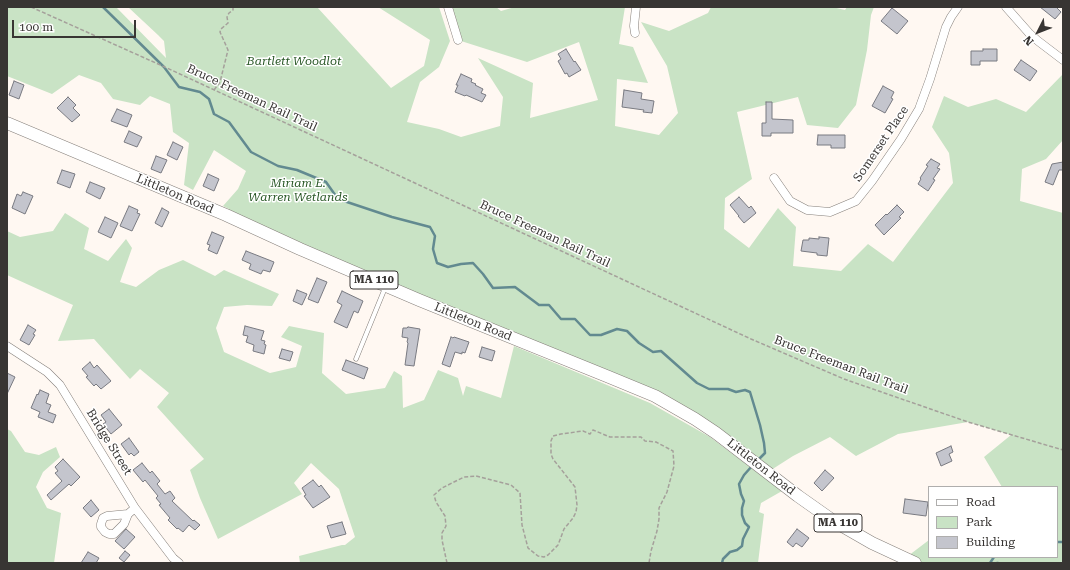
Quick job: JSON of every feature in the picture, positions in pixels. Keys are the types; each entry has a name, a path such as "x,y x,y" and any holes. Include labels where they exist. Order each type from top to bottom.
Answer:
{"main road":[{"name":"Littleton Road","path":"7,123 226,215 386,286 655,396 695,419 735,446 798,496 837,523 872,543 915,563"}],"street":[{"path":"448,7 458,40"},
{"path":"635,33 634,26 636,7"},
{"name":"Somerset Place","path":"774,178 790,201 807,210 830,212 856,201 872,181 901,139 919,109 946,27 958,7"},
{"path":"1006,7 1029,33 1063,60"},
{"name":"Bridge Street","path":"7,346 47,372 60,385 135,508 173,558 179,563"},
{"path":"128,514 135,508"}],"lane":[{"path":"356,359 386,286"}],"path":[{"name":"Bruce Freeman Rail Trail","path":"31,7 167,68 723,326 844,379 968,422 1063,450"},
{"path":"214,90 220,82 228,50 220,32 228,23 227,17 234,7"},
{"path":"447,563 442,540 442,533 446,526 445,516 436,502 434,495 442,488 464,478 476,476 511,485 520,493 522,525 528,548 538,556 544,557 548,555 558,545 564,529 576,512 577,505 575,487 553,459 551,454 551,441 553,436 582,431 590,434 592,430 610,437 641,437 645,441 656,442 673,451 674,466 668,492 659,508 657,531 649,563"}],"green space":[{"path":"7,7 116,7 166,58 164,41 128,7 317,7 391,88 424,66 430,40 378,7 439,7 450,41 439,67 420,82 407,122 439,129 461,137 500,126 503,97 478,58 533,83 530,118 598,100 579,42 527,62 461,41 448,7 496,7 501,11 515,7 625,7 619,44 633,47 648,83 617,79 615,126 659,135 678,113 667,66 641,22 669,31 708,13 711,7 832,7 845,10 847,7 874,7 871,15 867,50 856,105 838,128 807,125 798,97 737,112 752,179 725,198 724,229 749,248 778,208 796,227 793,266 841,271 868,244 893,262 953,183 949,153 932,127 944,96 968,107 996,99 1026,112 1063,74 1063,140 1046,159 1022,169 1020,201 1063,213 1063,563 915,563 904,559 928,541 928,558 1058,558 1058,486 1001,486 984,457 1011,435 968,422 898,434 856,456 830,437 793,456 768,472 695,419 226,215 229,209 223,206 238,189 246,171 214,150 193,190 184,185 189,143 173,132 170,104 150,96 140,105 113,99 101,83 79,75 52,94 7,76"},
{"path":"65,213 89,228 84,249 108,261 126,239 132,248 120,282 136,287 159,270 183,260 215,276 224,270 279,294 272,306 247,305 224,307 216,328 224,352 270,373 296,367 302,346 281,337 289,326 324,333 322,373 346,394 385,388 394,371 402,376 403,408 424,400 438,370 458,378 463,396 466,386 501,398 514,346 650,403 710,437 782,491 761,503 759,512 764,514 758,563 300,563 299,556 345,545 355,537 339,489 311,463 294,483 302,494 218,539 200,498 190,470 204,459 157,407 169,393 140,369 130,379 94,339 58,341 73,305 7,275 7,231 20,237 53,231"},
{"path":"7,429 11,431 25,452 39,455 56,447 60,457 43,472 36,487 47,508 61,513 54,563 7,563"}],"building":[{"path":"1040,7 1056,7 1061,12 1055,19"},
{"path":"892,8 908,21 897,34 881,21"},
{"path":"566,49 581,70 569,77 567,73 565,74 558,61 561,59 558,54"},
{"path":"983,49 997,49 997,61 980,61 980,65 971,65 971,51 983,51"},
{"path":"1021,60 1037,71 1030,81 1014,70"},
{"path":"461,74 472,79 471,82 483,89 481,93 486,95 482,102 455,92 458,85 456,85"},
{"path":"14,81 24,85 19,99 9,95"},
{"path":"883,86 894,92 891,98 893,99 885,113 872,106"},
{"path":"624,90 642,93 641,99 654,101 652,113 643,112 644,110 622,107"},
{"path":"68,97 76,105 73,108 80,115 72,122 57,108"},
{"path":"766,102 772,102 772,119 793,120 793,133 771,133 771,136 762,136 762,123 766,123"},
{"path":"117,109 132,115 127,127 111,121"},
{"path":"129,131 142,137 137,147 124,142"},
{"path":"818,135 845,135 845,148 831,148 831,145 817,145"},
{"path":"173,142 183,147 177,160 167,155"},
{"path":"156,156 167,160 161,173 151,169"},
{"path":"931,159 940,164 937,168 940,169 933,179 935,180 928,191 918,184 928,166 926,165"},
{"path":"1063,162 1063,170 1059,170 1053,185 1045,182 1052,164"},
{"path":"62,170 75,174 70,188 57,183"},
{"path":"208,174 219,179 214,191 203,186"},
{"path":"90,182 105,188 100,199 86,192"},
{"path":"23,192 33,196 25,214 12,208 17,194 21,196"},
{"path":"739,197 749,208 751,206 756,213 744,223 730,205"},
{"path":"897,205 904,212 899,217 901,218 884,235 875,225"},
{"path":"129,206 138,210 137,213 140,214 132,231 120,226"},
{"path":"162,208 169,212 162,227 155,223"},
{"path":"105,217 118,223 111,238 98,232"},
{"path":"212,232 224,237 217,254 208,250 210,245 207,244"},
{"path":"819,237 829,238 827,256 801,251 803,240 809,240 809,238 819,239"},
{"path":"246,251 274,262 270,272 263,270 261,274 249,269 251,264 242,260"},
{"path":"317,278 327,282 318,303 308,299"},
{"path":"297,290 307,294 302,305 293,301"},
{"path":"342,291 363,301 358,313 354,311 347,328 334,322 342,305 337,302"},
{"path":"28,325 36,330 33,334 35,335 29,345 20,340"},
{"path":"245,326 264,331 261,340 265,341 264,344 266,345 264,354 253,351 254,345 246,342 248,336 243,335"},
{"path":"408,327 420,329 414,366 405,365 408,338 402,337 403,328"},
{"path":"451,337 469,342 465,353 462,352 462,354 455,352 450,367 442,364"},
{"path":"482,347 495,351 492,361 479,357"},
{"path":"282,349 293,352 290,361 279,358"},
{"path":"346,360 368,368 364,379 342,370"},
{"path":"90,362 94,368 97,365 111,381 101,389 96,384 94,386 86,377 88,376 82,369"},
{"path":"7,373 15,377 7,394"},
{"path":"40,390 49,394 46,403 51,405 48,412 56,415 53,423 38,417 40,412 31,408"},
{"path":"109,409 122,425 111,434 103,424 106,422 101,415"},
{"path":"129,438 139,452 134,456 131,453 129,455 121,444"},
{"path":"951,446 953,452 949,454 952,461 941,466 936,453"},
{"path":"63,459 80,477 71,486 69,484 51,500 47,495 62,481 55,473 58,471 55,467"},
{"path":"142,463 150,473 152,471 160,481 157,484 165,494 170,491 175,498 172,501 193,521 194,520 200,525 195,530 189,525 183,532 178,528 177,529 168,520 170,518 159,505 161,504 156,498 158,496 145,480 143,482 133,470"},
{"path":"825,470 834,478 822,491 814,483"},
{"path":"313,480 319,487 321,485 330,497 313,508 304,496 306,495 302,488"},
{"path":"905,499 928,502 926,516 903,513"},
{"path":"91,500 99,510 91,517 83,508"},
{"path":"342,522 346,534 331,538 327,526"},
{"path":"126,529 135,537 124,549 115,541"},
{"path":"797,529 809,538 802,547 796,543 793,547 787,542"},
{"path":"125,551 130,555 124,562 119,558"},
{"path":"88,552 99,558 96,563 81,563"}],"waterway":[{"path":"103,7 164,67 179,87 200,92 209,99 214,114 229,122 251,152 278,166 297,170 326,182 338,199 392,217 430,227 435,236 433,249 437,263 448,267 473,263 493,288 515,287 539,305 549,305 561,319 575,319 590,335 601,335 617,329 627,331 639,343 653,352 661,351 697,383 709,389 728,389 736,392 745,390 750,392 764,443 765,453 757,461"},
{"path":"722,563 723,559 730,552 737,550 742,546 743,539 749,527 745,523 742,515 744,501 739,484 744,475 752,466"},
{"path":"1058,542 1063,542"},
{"path":"990,563 993,558"}],"park label":[{"name":"Bartlett Woodlot","path":"294,61"},
{"name":"Miriam E. Warren Wetlands","path":"298,190"}]}
